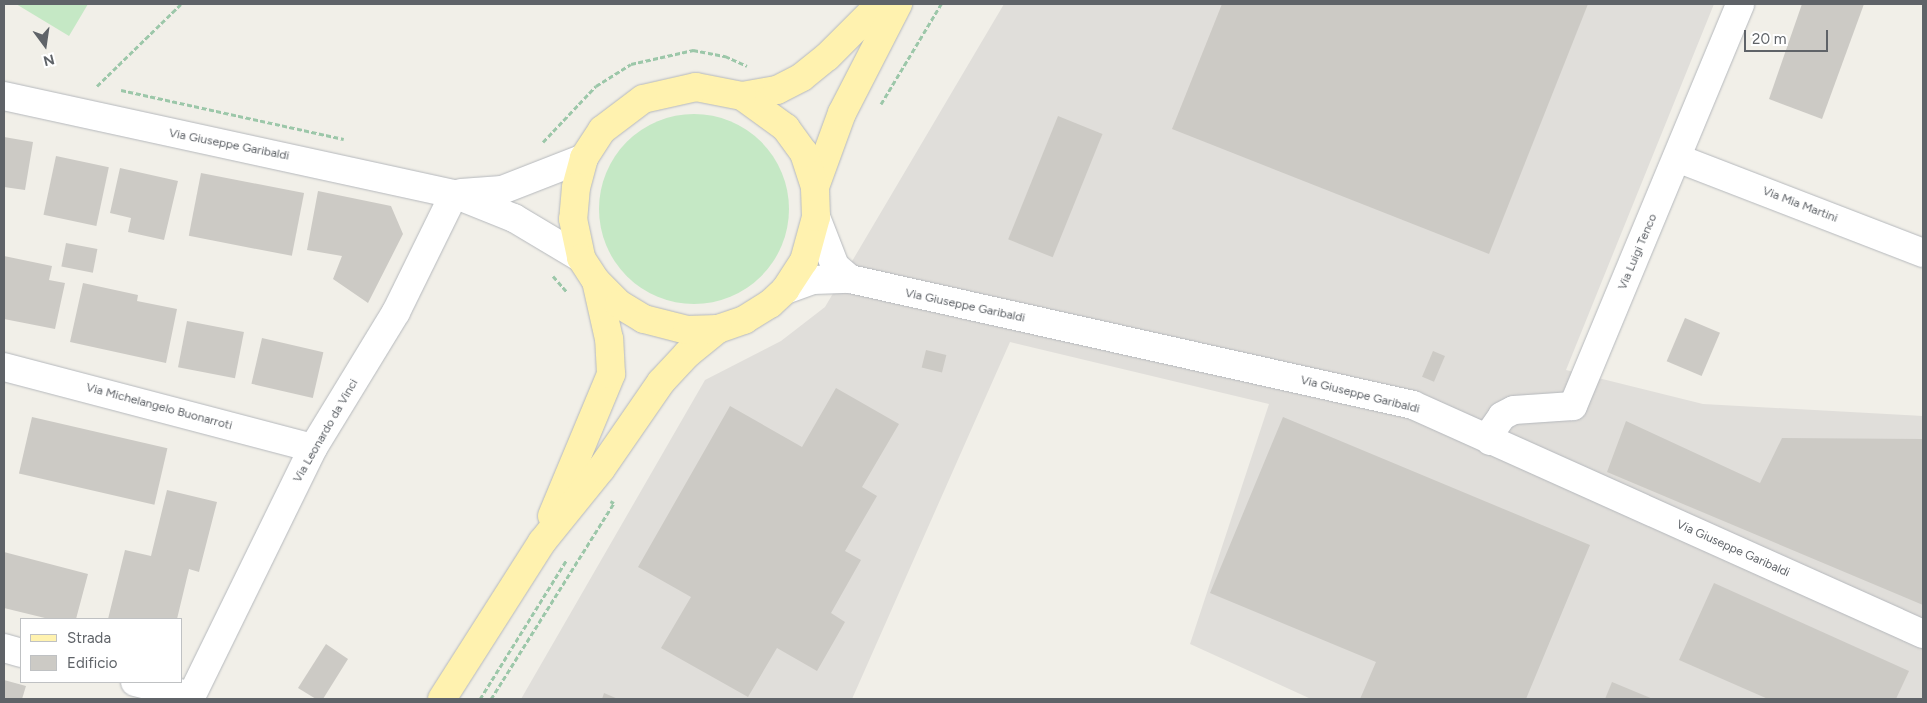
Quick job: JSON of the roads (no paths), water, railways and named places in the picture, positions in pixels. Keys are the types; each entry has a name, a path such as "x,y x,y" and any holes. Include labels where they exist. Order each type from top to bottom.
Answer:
{"main road":[{"path":"742,96 786,128 804,153 815,186 816,217 804,260 785,290 770,304 744,320 718,329 687,330 644,319 619,304 596,281 581,258 573,219 576,187 584,158 602,130 643,99 696,87 742,96 777,90 802,78 827,57 880,4"},
{"path":"815,186 842,113 898,4"},
{"path":"542,542 611,374 609,339 596,281"},
{"path":"442,699 542,542 601,469 661,382 687,354 718,329"}],"street":[{"name":"Via Luigi Tenco","path":"1490,441 1491,432 1502,416 1514,410 1573,406 1678,158 1740,4"},
{"name":"Via Giuseppe Garibaldi","path":"4,96 454,194 514,218 581,258"},
{"name":"Via Giuseppe Garibaldi","path":"454,194 502,190 584,158"},
{"name":"Via Mia Martini","path":"1678,158 1923,253"},
{"name":"Via Leonardo da Vinci","path":"190,698 313,448 396,312 454,194"},
{"path":"816,217 835,266 850,279"},
{"name":"Via Giuseppe Garibaldi","path":"785,290 813,280 850,279 1413,405 1923,634"},
{"name":"Via Michelangelo Buonarroti","path":"4,367 313,448"},
{"path":"4,648 20,653"},
{"path":"138,683 190,698"}]}
